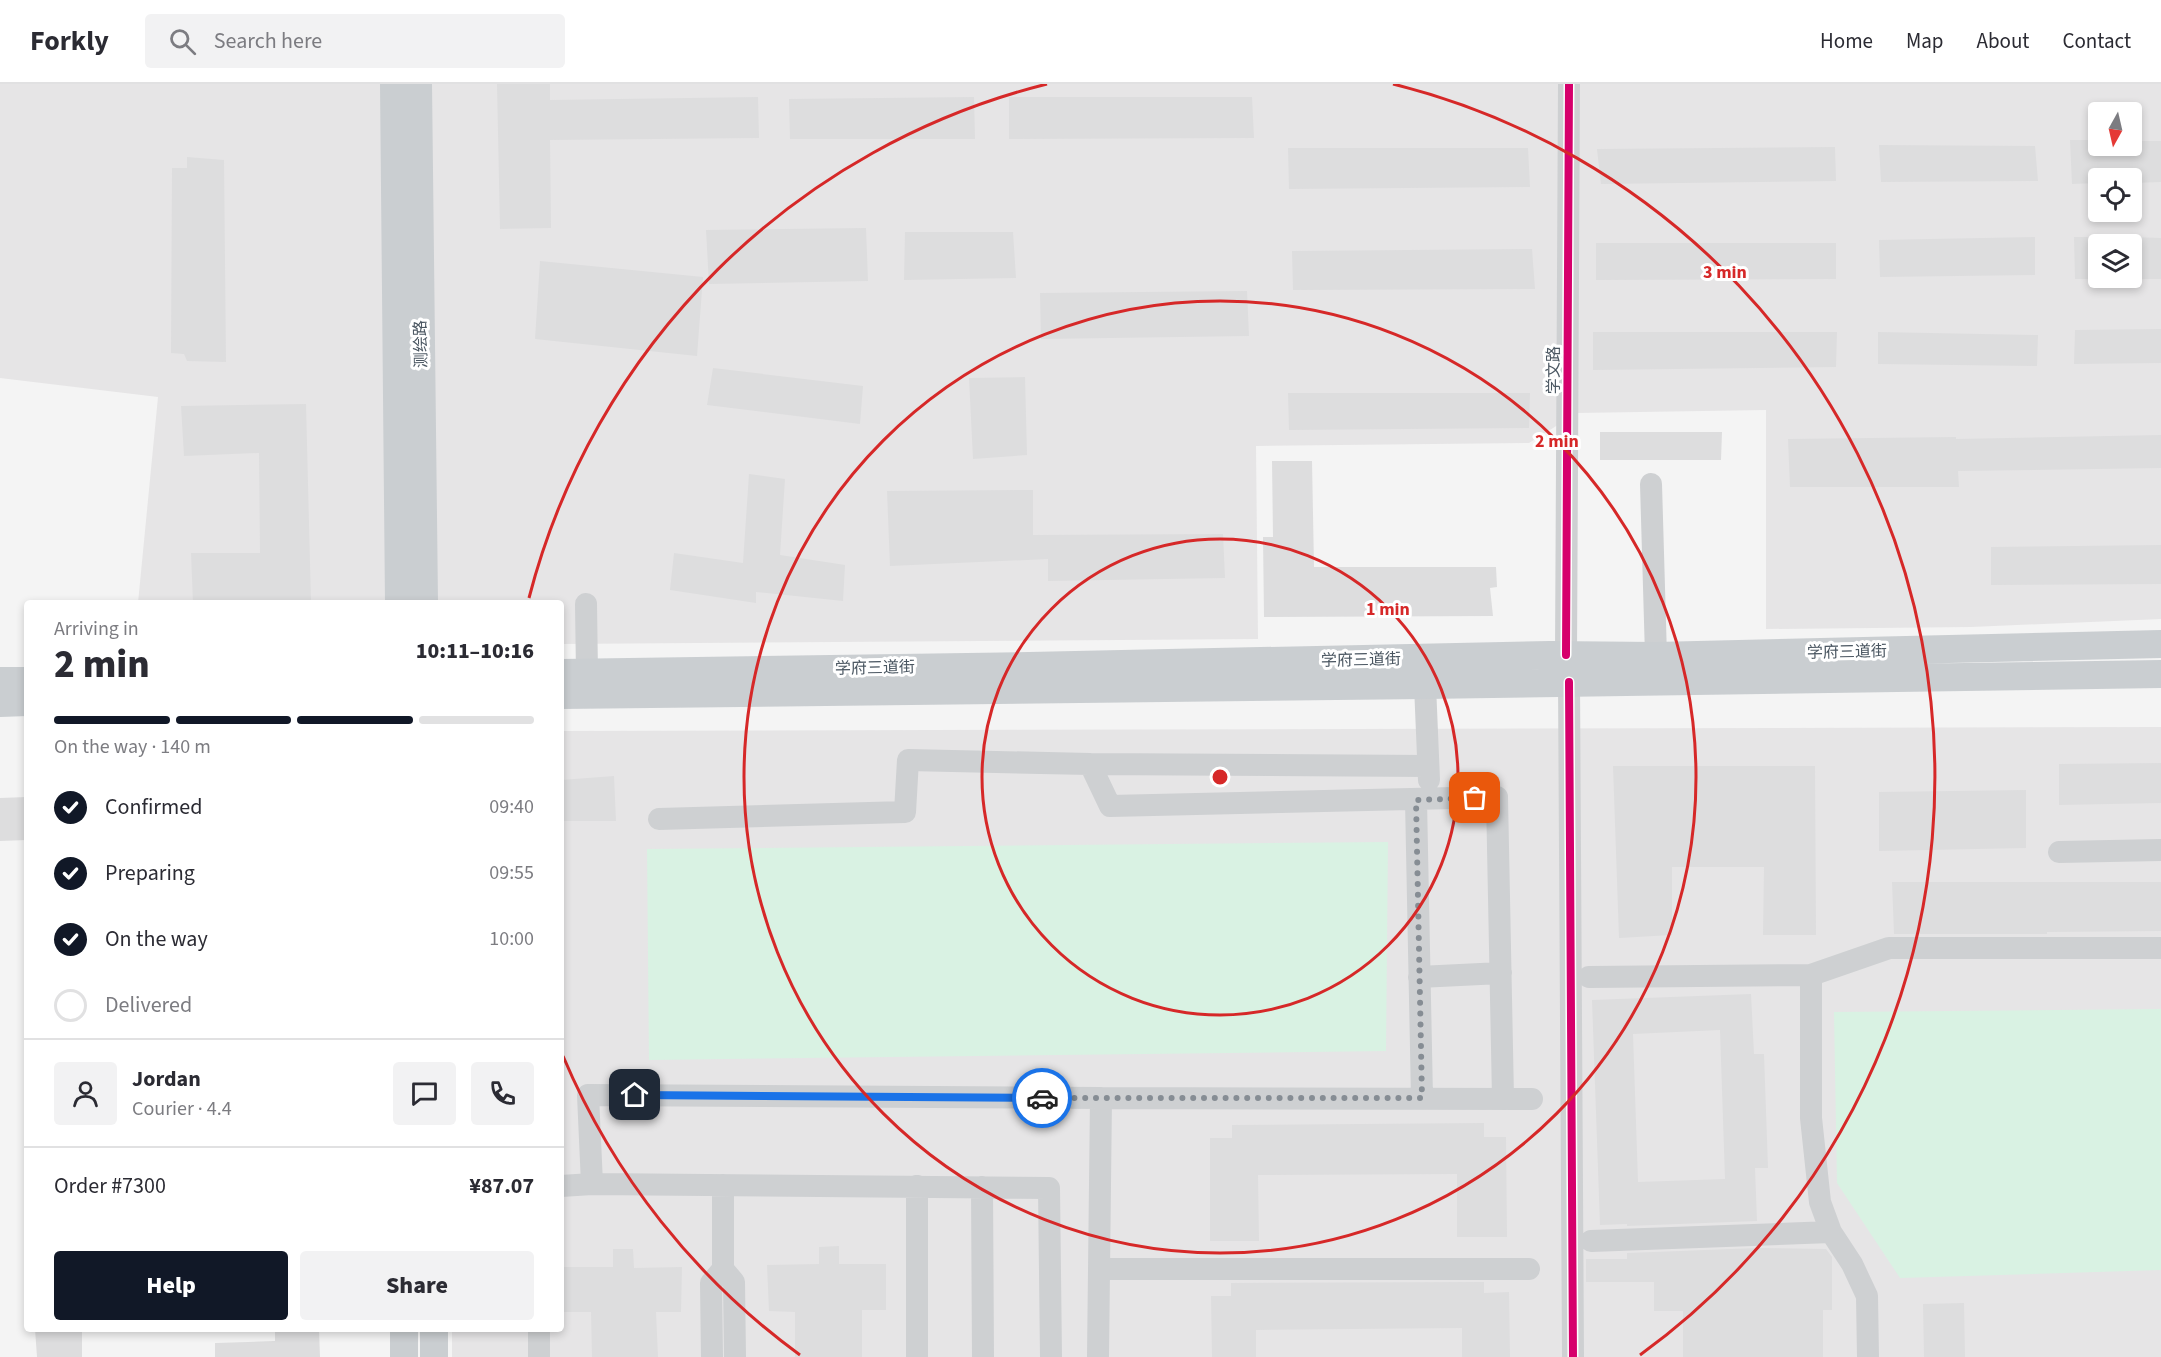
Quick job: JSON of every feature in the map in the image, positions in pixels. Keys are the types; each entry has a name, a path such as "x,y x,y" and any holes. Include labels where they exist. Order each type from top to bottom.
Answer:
{"main road":[{"name":"测绘路","path":"394,84 399,600"},
{"name":"测绘路","path":"418,84 424,600"},
{"name":"学府三道街","path":"564,695 1425,685 1568,669 1656,656 2161,644"},
{"name":"学府三道街","path":"574,673 1568,669 2161,674"},
{"path":"0,681 24,681"},
{"path":"0,702 24,702"},
{"path":"404,1332 404,1357"},
{"path":"434,1332 434,1357"}],"street":[{"name":"学文路","path":"1569,84 1568,669 1573,1357"},
{"path":"1651,484 1656,656"},
{"path":"574,673 586,604"},
{"path":"1422,1098 1419,977 1423,799 1428,766 1425,685"},
{"path":"659,819 905,812 908,760 1090,765 1428,766"},
{"path":"1090,765 1110,806 1497,797 1503,1098"},
{"path":"2059,852 2161,850"},
{"path":"1589,977 1811,975 1889,948 2161,948"},
{"path":"1419,977 1501,973"},
{"path":"1811,975 1811,1118 1820,1203 1831,1232 1852,1264 1866,1296 1868,1357"},
{"path":"592,1184 588,1095 1532,1099"},
{"path":"1098,1357 1101,1098"},
{"path":"564,1186 592,1184 1049,1188 1051,1357"},
{"path":"723,1185 723,1269 734,1282 735,1357"},
{"path":"917,1186 917,1357"},
{"path":"981,1187 983,1357"},
{"path":"1592,1241 1831,1232"},
{"path":"712,1357 711,1283 723,1269"},
{"path":"1100,1269 1529,1269"},
{"path":"538,1332 539,1357"}],"shaded area":[{"path":"0,84 2161,84 2161,619 1971,627 1766,629 1766,410 1577,413 1529,443 1256,446 1258,639 564,644 564,600 138,600 158,397 0,378"},
{"path":"2161,727 2161,1357 452,1357 452,1332 564,1332 564,731"}],"green space":[{"path":"1388,842 1386,1051 649,1060 647,849"},
{"path":"2161,1009 2161,1270 1900,1278 1837,1183 1834,1012"}],"building":[{"path":"497,84 550,84 550,100 758,97 759,138 550,140 551,228 500,229"},
{"path":"974,97 975,139 790,139 789,99"},
{"path":"1009,97 1252,97 1254,138 1009,139"},
{"path":"2070,140 2088,140 2088,156 2142,156 2142,141 2161,141 2161,182 2142,183 2142,168 2088,168 2088,183 2072,184"},
{"path":"1879,145 2035,146 2038,181 1881,182"},
{"path":"1835,147 1836,181 1601,184 1597,149"},
{"path":"1288,148 1528,148 1530,187 1289,189"},
{"path":"187,157 224,160 226,362 187,361 184,354 171,353 172,168 187,168"},
{"path":"866,228 868,281 709,284 706,230"},
{"path":"905,232 1013,232 1016,278 904,280"},
{"path":"2035,237 2035,275 1880,277 1879,240"},
{"path":"2074,237 2088,237 2088,279 2075,279"},
{"path":"2142,237 2161,238 2161,279 2142,279"},
{"path":"1596,243 1836,243 1836,279 1596,280"},
{"path":"1532,249 1535,289 1293,290 1292,251"},
{"path":"540,261 703,277 697,356 535,339"},
{"path":"1247,291 1249,336 1041,339 1040,293"},
{"path":"2161,329 2161,363 2074,364 2075,330"},
{"path":"1593,332 1837,332 1836,367 1593,370"},
{"path":"1878,332 2038,335 2037,366 1878,364"},
{"path":"713,368 863,386 860,424 707,405"},
{"path":"1025,377 1027,455 973,459 969,378"},
{"path":"1288,393 1530,393 1529,428 1289,430"},
{"path":"306,404 311,600 193,600 191,553 260,553 259,453 184,456 181,406"},
{"path":"1600,432 1722,432 1721,460 1600,460"},
{"path":"2161,435 2161,468 1958,471 1959,487 1790,487 1788,439 1956,437 1956,439"},
{"path":"1272,461 1312,461 1314,567 1496,567 1497,587 1490,588 1493,616 1264,617 1263,537 1273,537"},
{"path":"749,474 785,479 780,555 845,565 843,601 756,592 756,603 670,590 674,553 743,563"},
{"path":"1033,490 1033,535 1223,534 1225,578 1048,581 1048,559 890,566 887,491"},
{"path":"2161,545 2161,584 1991,585 1991,547"},
{"path":"2161,763 2161,803 2059,805 2059,764"},
{"path":"1613,766 1815,766 1816,935 1763,935 1764,867 1672,867 1672,935 1619,938"},
{"path":"614,776 616,821 564,821 564,780"},
{"path":"2026,790 2026,848 1879,851 1879,792"},
{"path":"24,797 24,840 0,841 0,798"},
{"path":"1892,882 2161,882 2161,931 1894,934"},
{"path":"1751,994 1754,1054 1764,1054 1768,1168 1755,1168 1757,1221 1600,1225 1592,1000","holes":["1720,1030 1725,1179 1638,1182 1633,1034"]},
{"path":"1484,1123 1484,1137 1506,1137 1507,1237 1457,1237 1457,1174 1258,1175 1259,1241 1210,1241 1210,1138 1232,1138 1232,1125"},
{"path":"839,1246 839,1264 886,1264 886,1310 862,1310 862,1357 795,1357 795,1312 769,1311 767,1265 819,1264 819,1247"},
{"path":"1758,1248 1826,1249 1832,1257 1832,1310 1823,1310 1823,1357 1683,1357 1683,1311 1654,1311 1654,1282 1586,1282 1586,1259 1627,1259 1627,1253"},
{"path":"613,1249 633,1249 634,1268 682,1267 681,1312 656,1312 658,1357 592,1357 591,1312 564,1312 564,1267 613,1267"},
{"path":"1484,1282 1484,1293 1509,1292 1510,1357 1462,1357 1462,1328 1256,1330 1256,1357 1212,1357 1211,1296 1231,1296 1231,1283"},
{"path":"1964,1303 1965,1357 1924,1357 1923,1304"},
{"path":"35,1332 82,1332 82,1357 37,1357"},
{"path":"275,1332 319,1332 320,1357 215,1357 215,1343 275,1341"}],"cycle path":[{"path":"1566,655 1569,84"},
{"path":"1569,682 1573,1357"}],"way so far":[{"path":"1042,1098 1422,1098 1416,800 1475,798"}],"route":[{"path":"635,1095 1042,1098"}]}
